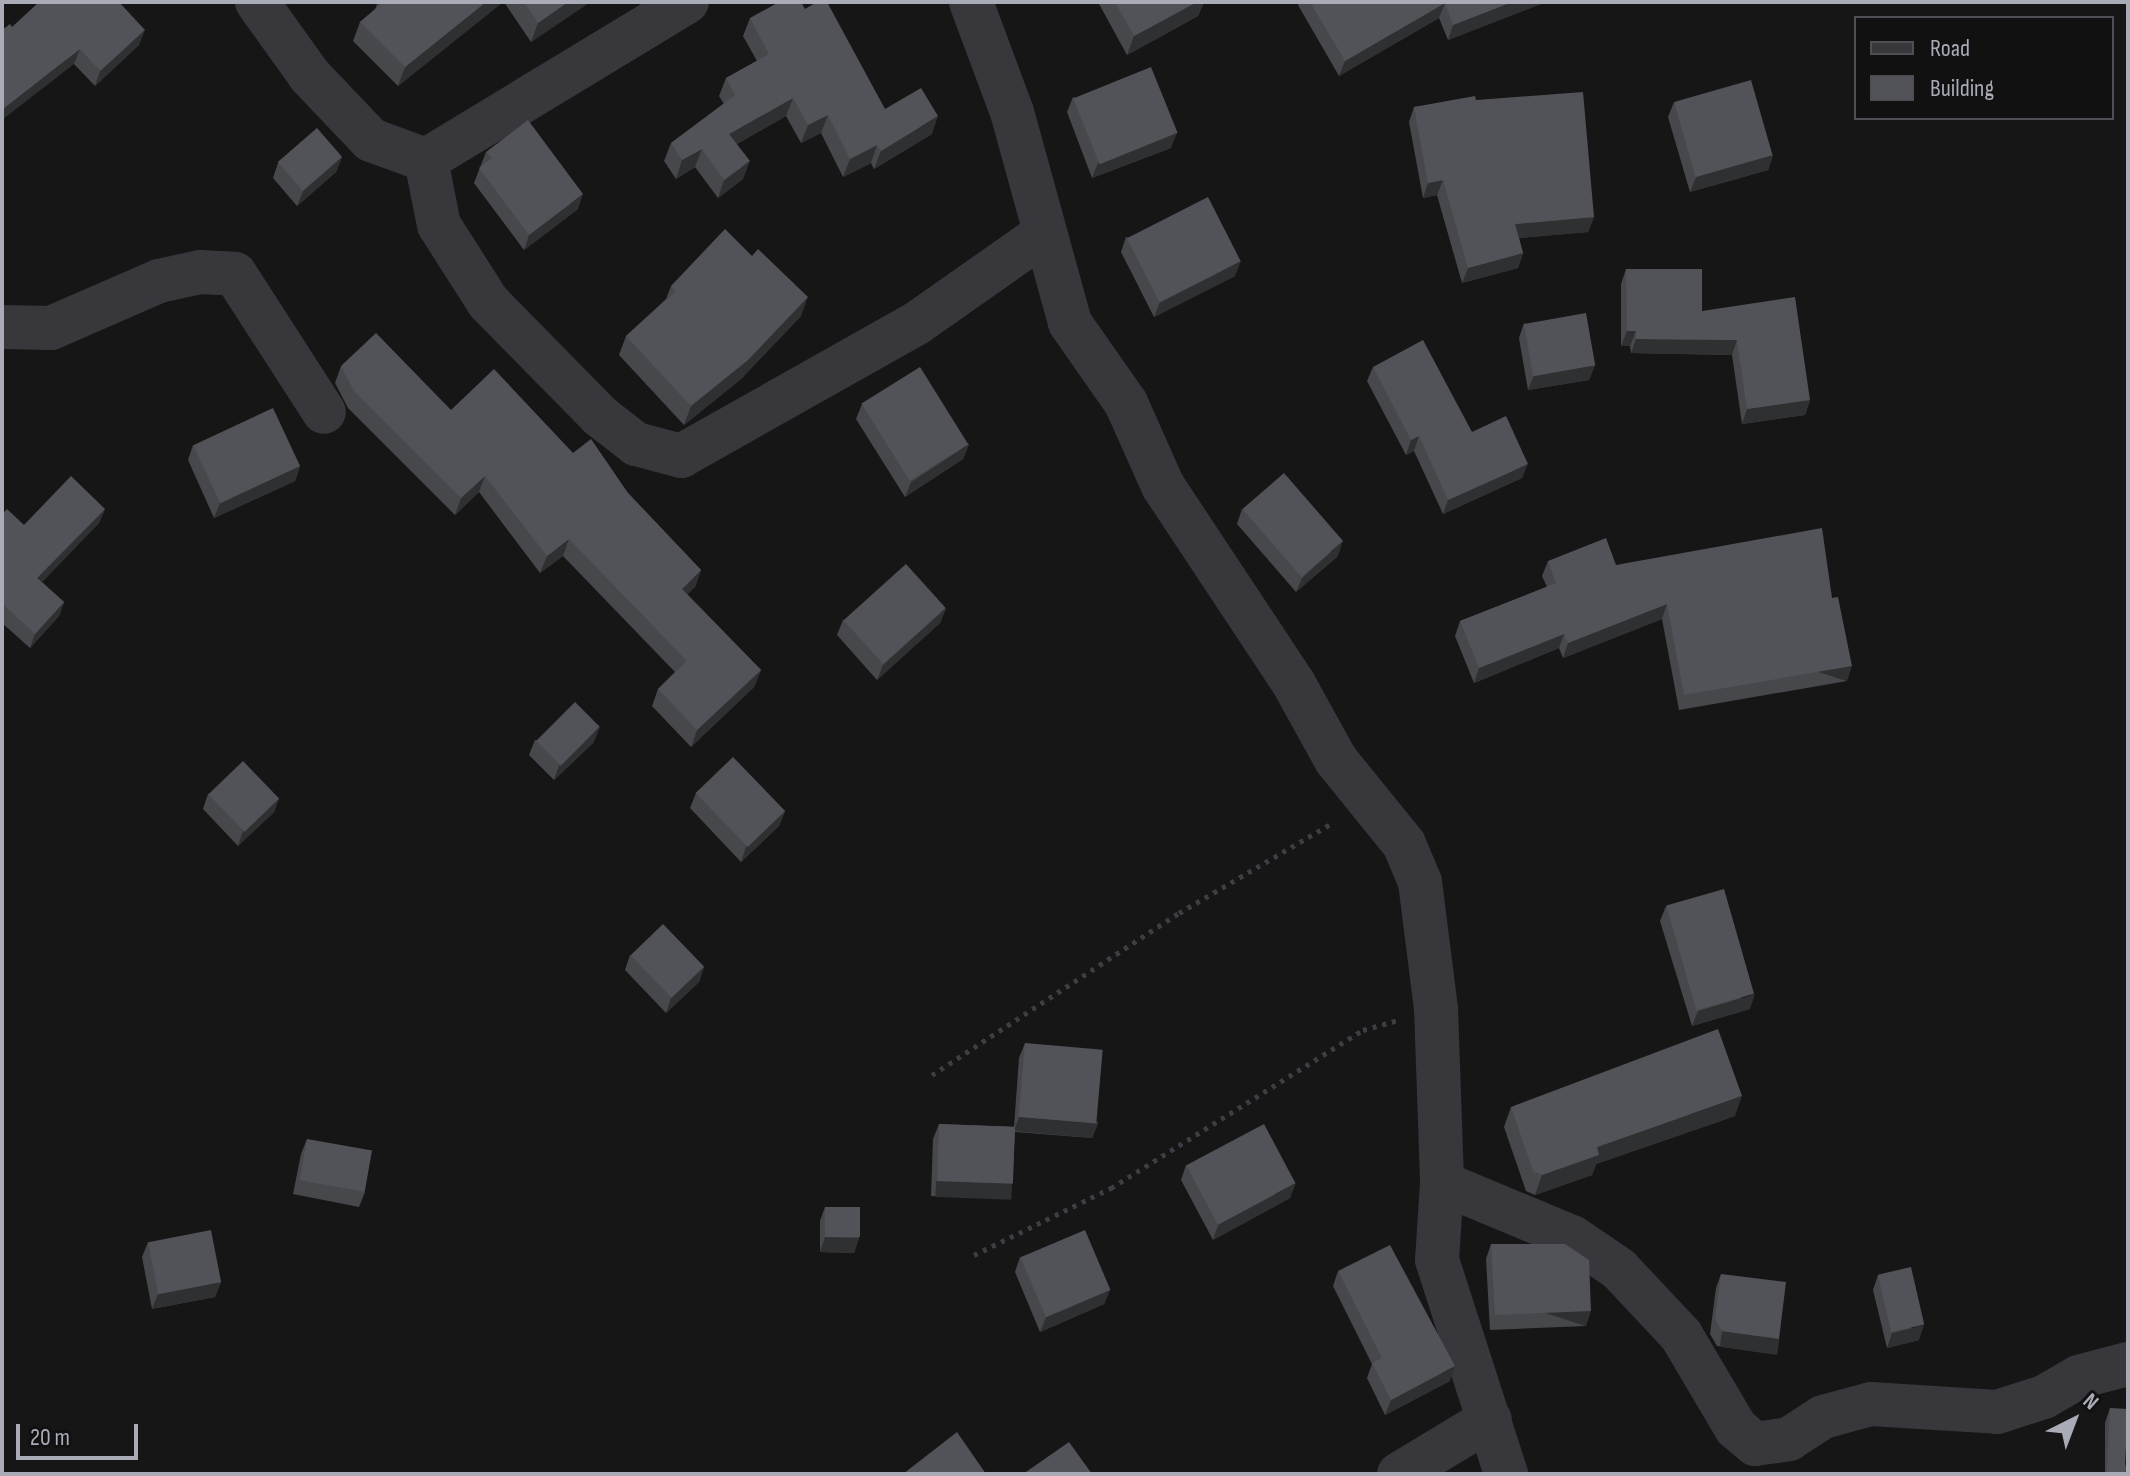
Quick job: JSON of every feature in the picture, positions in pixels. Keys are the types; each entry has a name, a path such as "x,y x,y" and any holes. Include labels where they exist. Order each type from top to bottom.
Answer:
{"street":[{"path":"257,2 310,76 371,140 426,160"},
{"path":"426,160 687,2"},
{"path":"971,2 1012,112 1070,323 1126,403 1163,486 1294,684 1336,760 1404,844 1420,882 1436,1008 1442,1183 1437,1260 1506,1474"},
{"path":"426,160 439,225 488,302 600,416 636,444 681,456 710,445 917,323 1045,233"},
{"path":"2,327 51,328 159,281 200,272 235,274 324,412"},
{"path":"1442,1183 1572,1237 1619,1269 1681,1335 1736,1428 1755,1444 1789,1439 1823,1417 1871,1404 1997,1412 2044,1397 2078,1377 2128,1364"},
{"path":"1399,1474 1490,1419"}],"path":[{"path":"932,1075 1179,913 1335,821 1364,794"},
{"path":"974,1255 1188,1144 1363,1030 1436,1008"}],"building":[{"path":"39,2 119,2 145,30 100,71 80,49 2,110 2,30 10,24 12,27"},
{"path":"384,2 486,2 405,67 360,22"},
{"path":"524,2 568,2 538,23"},
{"path":"779,2 801,2 805,9 817,2 827,2 885,109 921,88 938,116 881,151 877,145 850,159 828,115 808,125 793,98 729,134 750,161 724,180 702,149 682,160 671,143 735,95 726,78 769,54 750,18"},
{"path":"1115,2 1197,2 1134,36"},
{"path":"1310,2 1512,2 1453,25 1445,3 1345,61"},
{"path":"1151,67 1178,133 1100,164 1073,98"},
{"path":"1751,80 1772,155 1696,177 1674,102"},
{"path":"1583,92 1594,217 1515,224 1523,253 1468,268 1443,180 1428,183 1414,107 1475,96 1476,100"},
{"path":"528,120 583,194 529,235 479,168 492,158 486,152"},
{"path":"317,128 342,157 303,191 278,162"},
{"path":"1208,197 1241,261 1160,302 1127,238"},
{"path":"725,229 752,256 758,249 808,297 748,360 691,406 626,336 676,291 671,286"},
{"path":"1626,269 1702,269 1702,311 1795,297 1810,400 1747,409 1737,340 1636,339 1636,331 1627,331"},
{"path":"1586,313 1595,365 1533,376 1524,324"},
{"path":"376,333 451,410 494,369 573,453 591,439 628,493 701,570 682,589 761,670 697,730 658,689 687,661 569,539 547,556 485,476 461,498 354,391 341,366"},
{"path":"1423,340 1472,432 1506,416 1528,464 1448,500 1419,436 1411,440 1373,367"},
{"path":"920,367 968,444 910,481 861,404"},
{"path":"273,408 300,466 220,503 193,445"},
{"path":"1284,473 1343,541 1302,577 1242,509"},
{"path":"71,476 105,509 37,578 64,602 35,634 5,606 2,609 2,514 7,509 24,525"},
{"path":"1822,528 1832,598 1838,597 1852,666 1684,695 1667,604 1568,643 1564,634 1479,668 1460,621 1556,583 1548,561 1606,538 1616,565"},
{"path":"906,564 945,608 883,664 844,620"},
{"path":"575,702 600,727 561,766 536,741"},
{"path":"733,757 785,811 748,847 696,793"},
{"path":"243,761 279,798 245,832 208,794"},
{"path":"1724,889 1754,994 1696,1010 1666,906"},
{"path":"663,924 704,966 672,998 631,955"},
{"path":"1718,1029 1742,1096 1597,1147 1599,1155 1542,1175 1533,1171 1511,1107"},
{"path":"1025,1043 1103,1050 1096,1124 1019,1117"},
{"path":"939,1124 1015,1127 1013,1184 937,1181"},
{"path":"1264,1124 1295,1183 1218,1224 1186,1165"},
{"path":"307,1139 372,1150 365,1192 300,1180"},
{"path":"825,1207 860,1207 860,1237 825,1237"},
{"path":"211,1230 221,1282 158,1294 148,1242"},
{"path":"1085,1230 1110,1290 1046,1317 1021,1257"},
{"path":"1491,1244 1565,1244 1589,1260 1591,1311 1495,1315"},
{"path":"1390,1245 1455,1366 1391,1400 1372,1363 1382,1358 1338,1271"},
{"path":"1911,1267 1924,1324 1891,1332 1878,1275"},
{"path":"1721,1274 1786,1282 1779,1339 1722,1331 1715,1319"},
{"path":"2110,1408 2128,1409 2125,1474 2107,1474"},
{"path":"957,1432 986,1474 903,1474"},
{"path":"1069,1442 1092,1474 1023,1474"}]}
